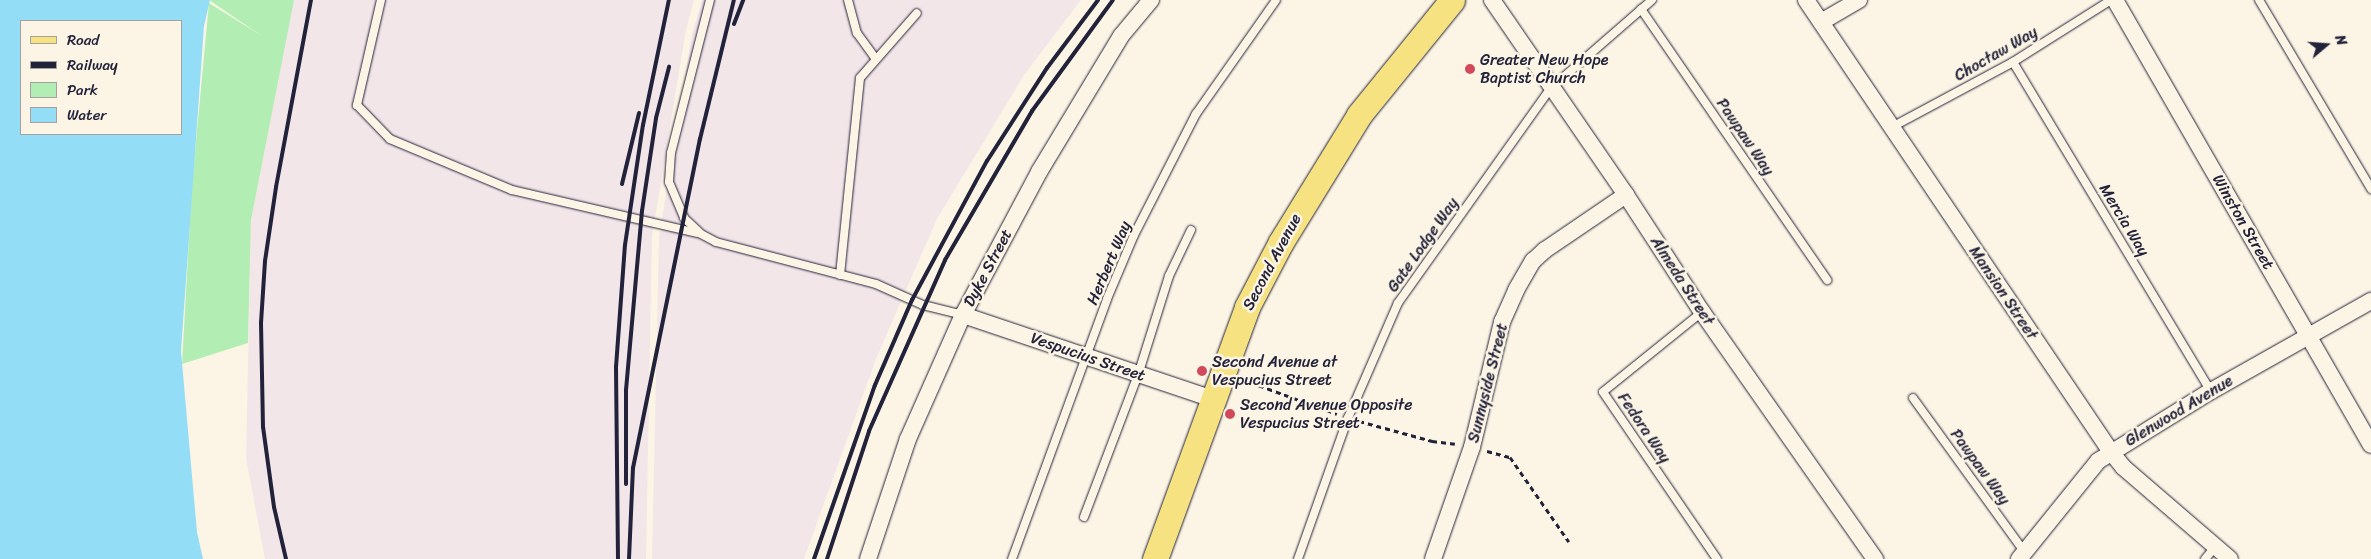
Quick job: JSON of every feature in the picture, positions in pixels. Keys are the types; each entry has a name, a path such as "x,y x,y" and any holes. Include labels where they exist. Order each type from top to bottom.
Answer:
{"main road":[{"name":"Second Avenue","path":"1155,559 1246,307 1311,189 1359,114 1442,4"}],"street":[{"name":"Dyke Street","path":"868,559 908,440 963,315 1044,164 1121,36 1151,0"},
{"name":"Almeda Street","path":"1492,0 1626,195 1702,312 1875,559"},
{"name":"Mansion Street","path":"1806,0 2111,452 2123,467 2210,553 2230,559"},
{"path":"1821,22 1858,0"},
{"name":"Winston Street","path":"2115,0 2371,445"},
{"name":"Sunnyside Street","path":"1433,559 1472,447 1502,322 1516,290 1533,261 1626,195"},
{"name":"Glenwood Avenue","path":"2022,556 2098,461 2211,391 2371,301"},
{"name":"Vespucius Street","path":"963,315 1213,399"}],"lane":[{"path":"381,0 357,105 390,139 512,190 701,234 739,249 876,284 923,305 963,315"},
{"path":"701,234 679,212 670,189 669,169 680,109 710,0"},
{"path":"848,0 857,33 875,58"},
{"name":"Herbert Way","path":"1012,559 1088,356 1110,291 1165,172 1196,114 1276,0"},
{"name":"Gate Lodge Way","path":"1298,559 1348,418 1398,304 1551,88 1652,0"},
{"name":"Choctaw Way","path":"1892,127 2014,62 2111,0"},
{"path":"2259,0 2371,189"},
{"name":"Pawpaw Way","path":"1641,9 1827,280"},
{"path":"840,275 860,78 875,58 918,13"},
{"name":"Mercia Way","path":"2014,62 2211,391"},
{"path":"1084,517 1138,375 1170,276 1191,230"},
{"name":"Fedora Way","path":"1702,312 1603,392 1717,559"},
{"name":"Pawpaw Way","path":"1913,398 2022,556"}],"path":[{"path":"1239,378 1344,416"},
{"path":"1354,419 1432,441 1463,445"},
{"path":"1481,449 1510,457 1569,542"}],"shaded area":[{"path":"293,0 694,0 686,30 652,237 646,559 265,559 246,458 251,220"},
{"path":"702,0 1081,0 1024,75 937,219 876,359 804,559 652,559 659,237 692,34"}],"green space":[{"path":"209,0 294,0 251,220 248,343 182,364 192,184 209,3 262,36"}],"water":[{"path":"0,0 210,0 204,26 181,351 197,532 203,559 0,559"}],"railway":[{"path":"286,559 274,507 263,427 261,323 265,261 276,187 311,0"},
{"path":"618,559 616,367 625,245 643,125 669,0"},
{"path":"629,559 633,468 700,139 734,0"},
{"path":"734,24 743,0"},
{"path":"814,559 875,385 912,300 987,161 1047,68 1098,0"},
{"path":"827,559 869,431 945,260 1032,111 1113,0"},
{"path":"626,484 626,390 642,211 656,118 669,67"},
{"path":"622,184 639,113"}],"place":[{"name":"Greater New Hope Baptist Church","path":"1470,69"},
{"name":"Second Avenue at Vespucius Street","path":"1202,371"},
{"name":"Second Avenue Opposite Vespucius Street","path":"1230,414"}]}
